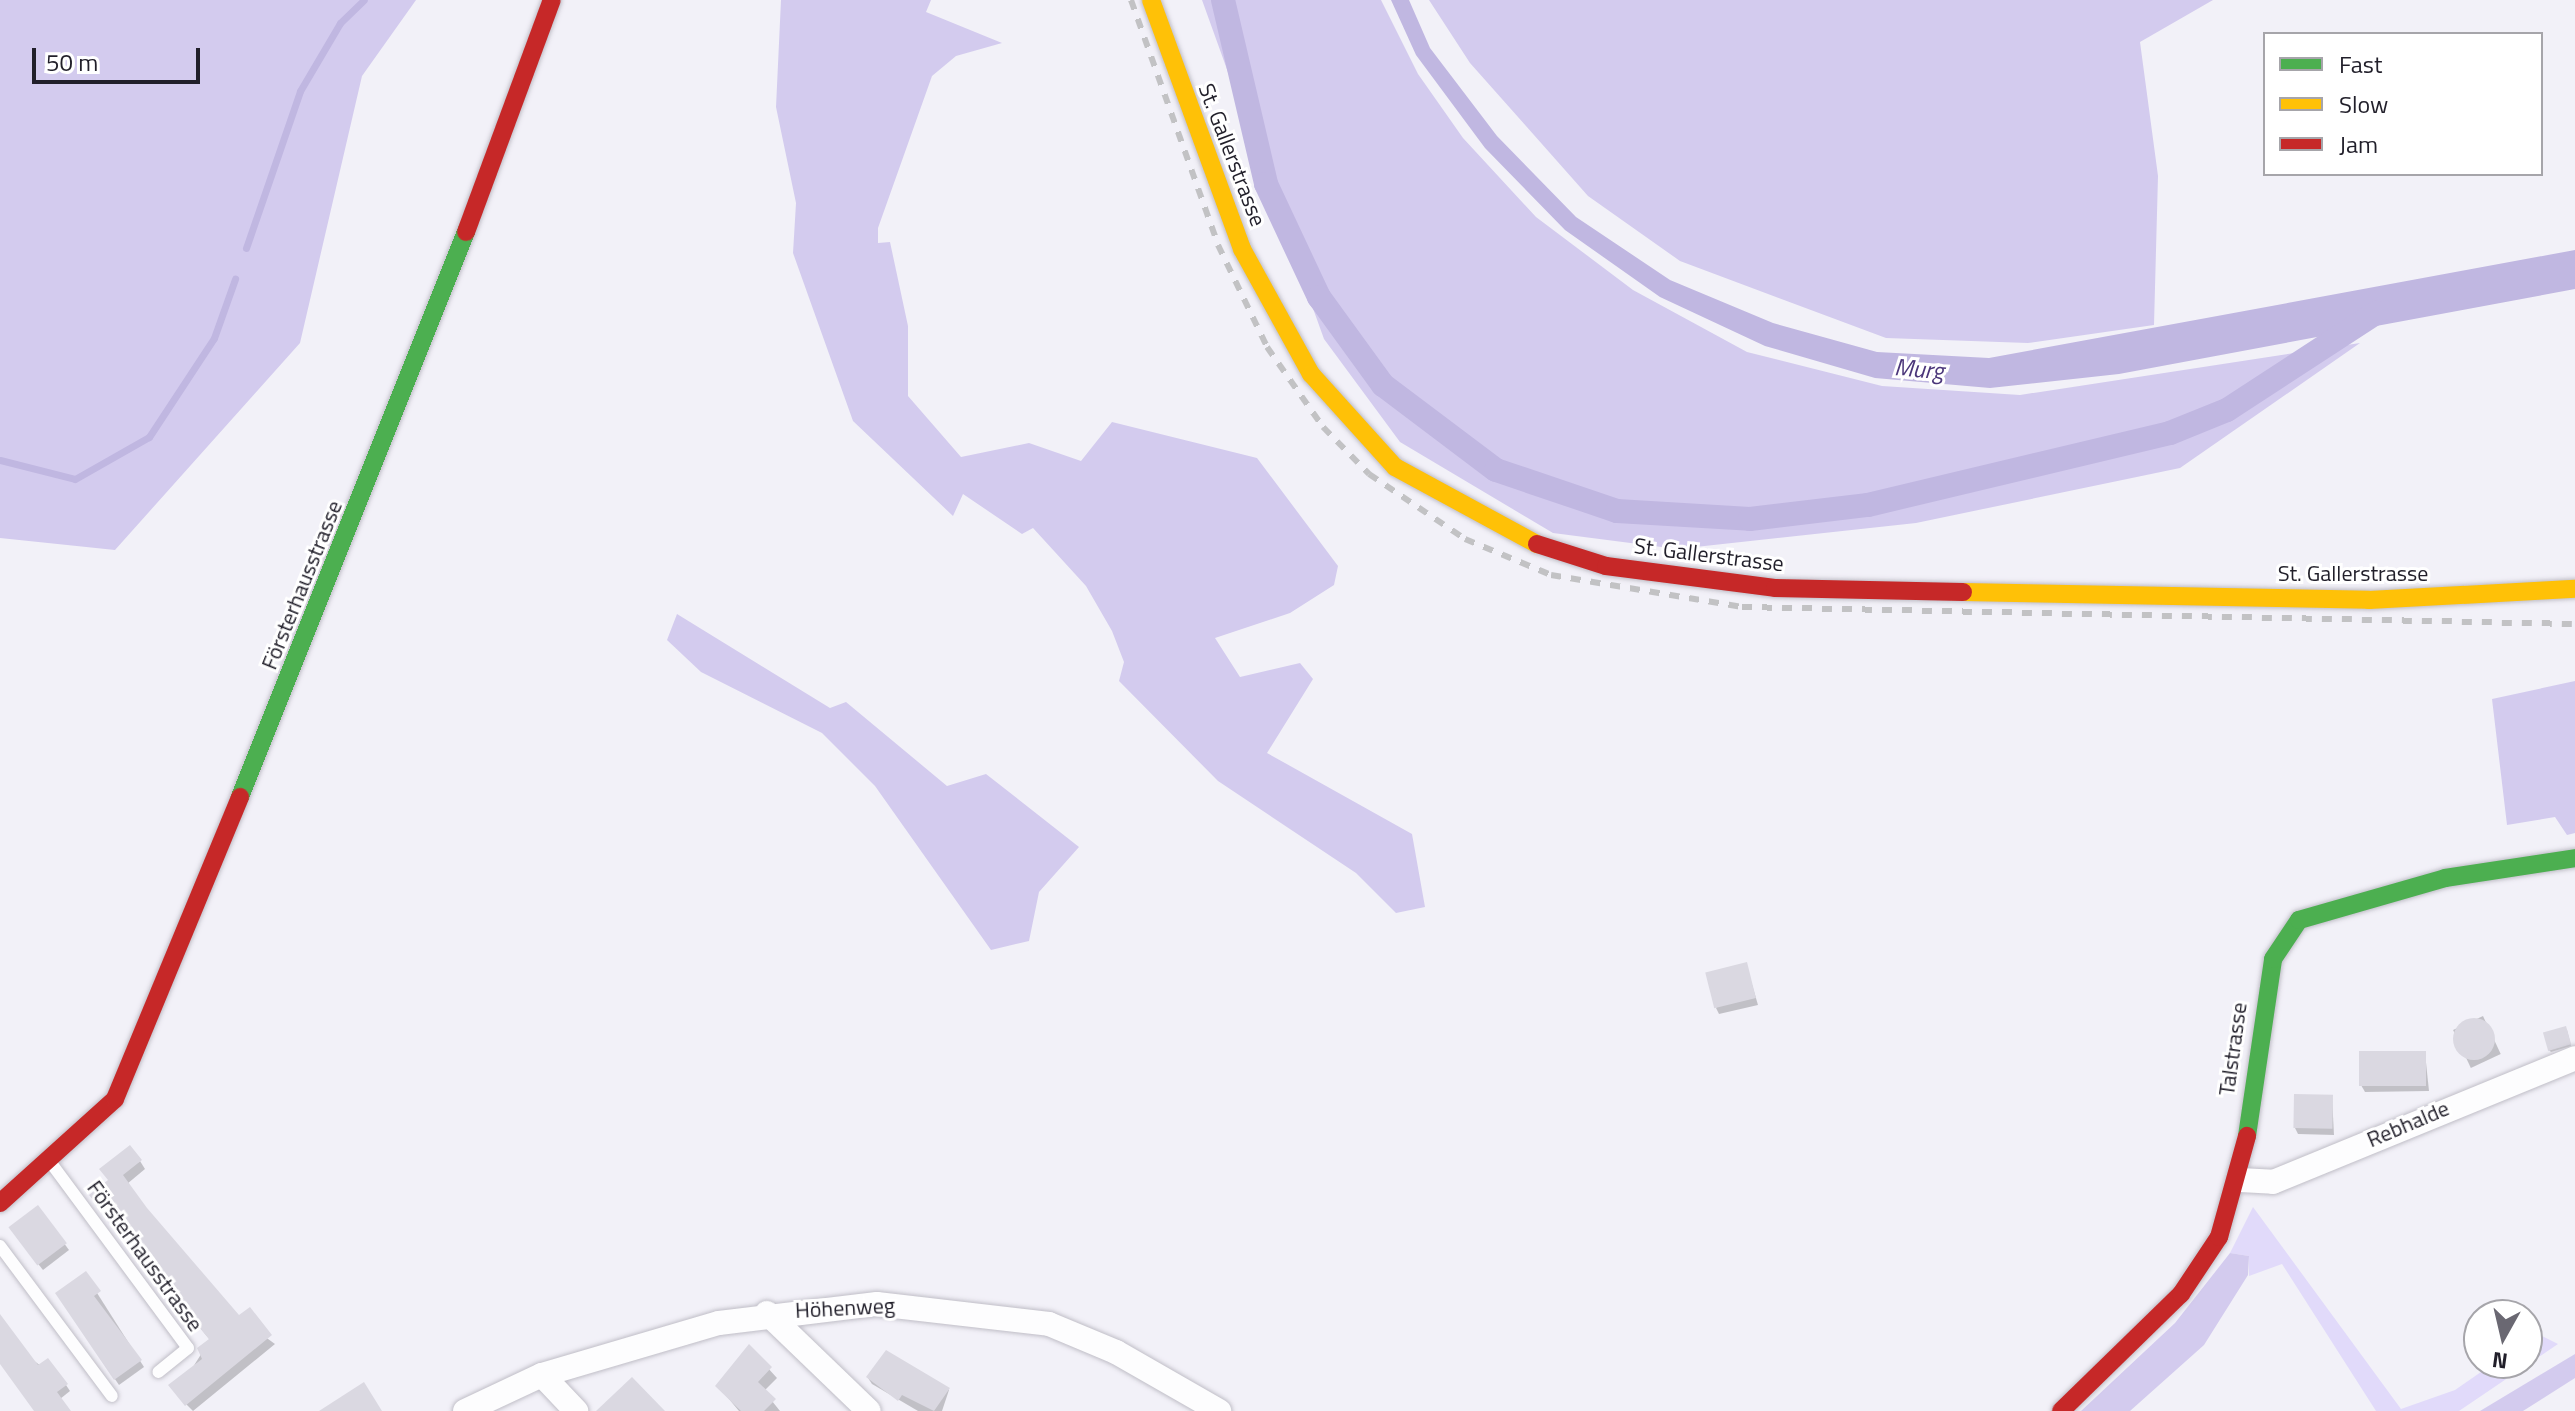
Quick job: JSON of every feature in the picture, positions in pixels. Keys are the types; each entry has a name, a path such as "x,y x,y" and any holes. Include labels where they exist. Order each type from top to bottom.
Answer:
{"street":[{"name":"Försterhausstrasse","path":"0,1203 83,1134 121,1087 404,400 552,0"},
{"name":"St. Gallerstrasse","path":"1151,0 1242,249 1311,374 1395,467 1512,536 1619,569 1775,588 2369,600 2575,589"},
{"name":"Talstrasse","path":"2061,1411 2198,1272 2240,1180 2270,972 2299,920 2430,881 2575,858"},
{"name":"Rebhalde","path":"2240,1180 2273,1182 2575,1058"},
{"name":"Höhenweg","path":"465,1411 542,1375 767,1313 877,1304 1021,1318 1081,1335 1219,1411"},
{"path":"767,1313 869,1411"},
{"path":"542,1375 576,1411"}],"lane":[{"name":"Försterhausstrasse","path":"49,1160 188,1348 158,1372"},
{"path":"0,1246 112,1396"}],"shaded area":[{"path":"0,0 416,0 362,76 300,343 115,550 0,538"},
{"path":"781,0 931,0 926,12 1002,43 956,56 932,76 878,228 878,243 890,242 908,326 908,396 961,457 1029,443 1081,461 1112,422 1257,458 1338,566 1334,585 1290,613 1215,638 1240,677 1300,663 1313,679 1267,753 1412,834 1425,907 1396,913 1356,873 1218,781 1119,681 1124,662 1112,631 1086,586 1033,528 1022,534 963,494 953,516 853,421 793,253 796,203 776,107"},
{"path":"1202,0 1381,0 1418,74 1463,138 1536,217 1633,290 1747,352 1882,386 2020,395 2360,343 2180,468 1916,523 1677,549 1553,533 1400,442 1324,339"},
{"path":"1429,0 2213,0 2140,42 2158,176 2154,325 2028,343 1886,338 1680,261 1588,196 1470,63"},
{"path":"677,614 830,708 846,702 947,786 986,774 1079,847 1039,892 1029,941 991,950 875,786 822,733 701,672 667,640"},
{"path":"2575,681 2575,833 2567,835 2555,817 2507,825 2492,699"},
{"path":"2253,1207 2401,1409 2455,1390 2471,1379 2506,1379 2459,1411 2376,1411 2282,1264 2249,1276 2249,1256 2230,1253"},
{"path":"2230,1253 2249,1256 2248,1275 2204,1345 2130,1411 2081,1411 2175,1323"},
{"path":"2543,1336 2558,1344 2543,1354"},
{"path":"2575,1354 2575,1378 2523,1411 2480,1411 2533,1379 2543,1379 2543,1373"}],"water":[{"name":"Murg","path":"1391,0 1409,0 1430,48 1497,136 1576,217 1670,280 1773,323 1877,352 1989,358 2575,250 2575,289 2119,374 1990,388 1875,378 1765,346 1660,297 1565,230 1485,148 1416,55"}],"building":[{"path":"1747,962 1756,998 1714,1008 1705,972"},
{"path":"2474,1018 2489,1024 2495,1039 2489,1054 2474,1060 2459,1054 2453,1039 2459,1024"},
{"path":"2566,1026 2571,1044 2548,1051 2543,1033"},
{"path":"2359,1051 2426,1051 2426,1086 2359,1086"},
{"path":"2294,1094 2333,1095 2332,1129 2293,1128"},
{"path":"130,1145 142,1160 123,1175 147,1208 239,1315 250,1307 272,1335 185,1406 168,1385 202,1359 197,1348 209,1339 89,1195 108,1180 99,1169"},
{"path":"38,1205 67,1243 37,1266 8,1227"},
{"path":"86,1271 101,1291 94,1296 142,1360 114,1380 55,1293"},
{"path":"0,1314 38,1365 48,1358 68,1384 57,1392 71,1411 34,1411 0,1364"},
{"path":"749,1344 772,1367 758,1382 776,1399 764,1411 741,1411 715,1386"},
{"path":"886,1350 950,1388 934,1411 902,1395 898,1401 866,1377"},
{"path":"632,1377 665,1411 596,1411"},
{"path":"364,1382 382,1411 319,1411"}],"waterway":[{"path":"246,248 300,91 340,23 364,0"},
{"path":"1223,0 1266,184 1319,297 1383,385 1496,470 1617,511 1750,519 1868,505 2170,433 2227,410 2376,313"},
{"path":"0,460 75,479 149,437 214,338 235,279"}],"railway":[{"path":"1131,0 1218,245 1267,347 1323,427 1369,474 1465,539 1551,575 1742,607 2575,624"}],"traffic: fast":[{"path":"240,797 466,232"},
{"path":"2247,1136 2273,959 2299,920 2445,878 2575,858"}],"traffic: slow":[{"path":"1151,0 1242,249 1311,374 1395,467 1537,544"},
{"path":"1963,592 2369,600 2575,589"}],"traffic: jam":[{"path":"466,232 552,0"},
{"path":"1537,544 1606,566 1775,588 1963,592"},
{"path":"0,1203 115,1099 240,797"},
{"path":"2061,1411 2181,1294 2219,1237 2247,1136"}]}
